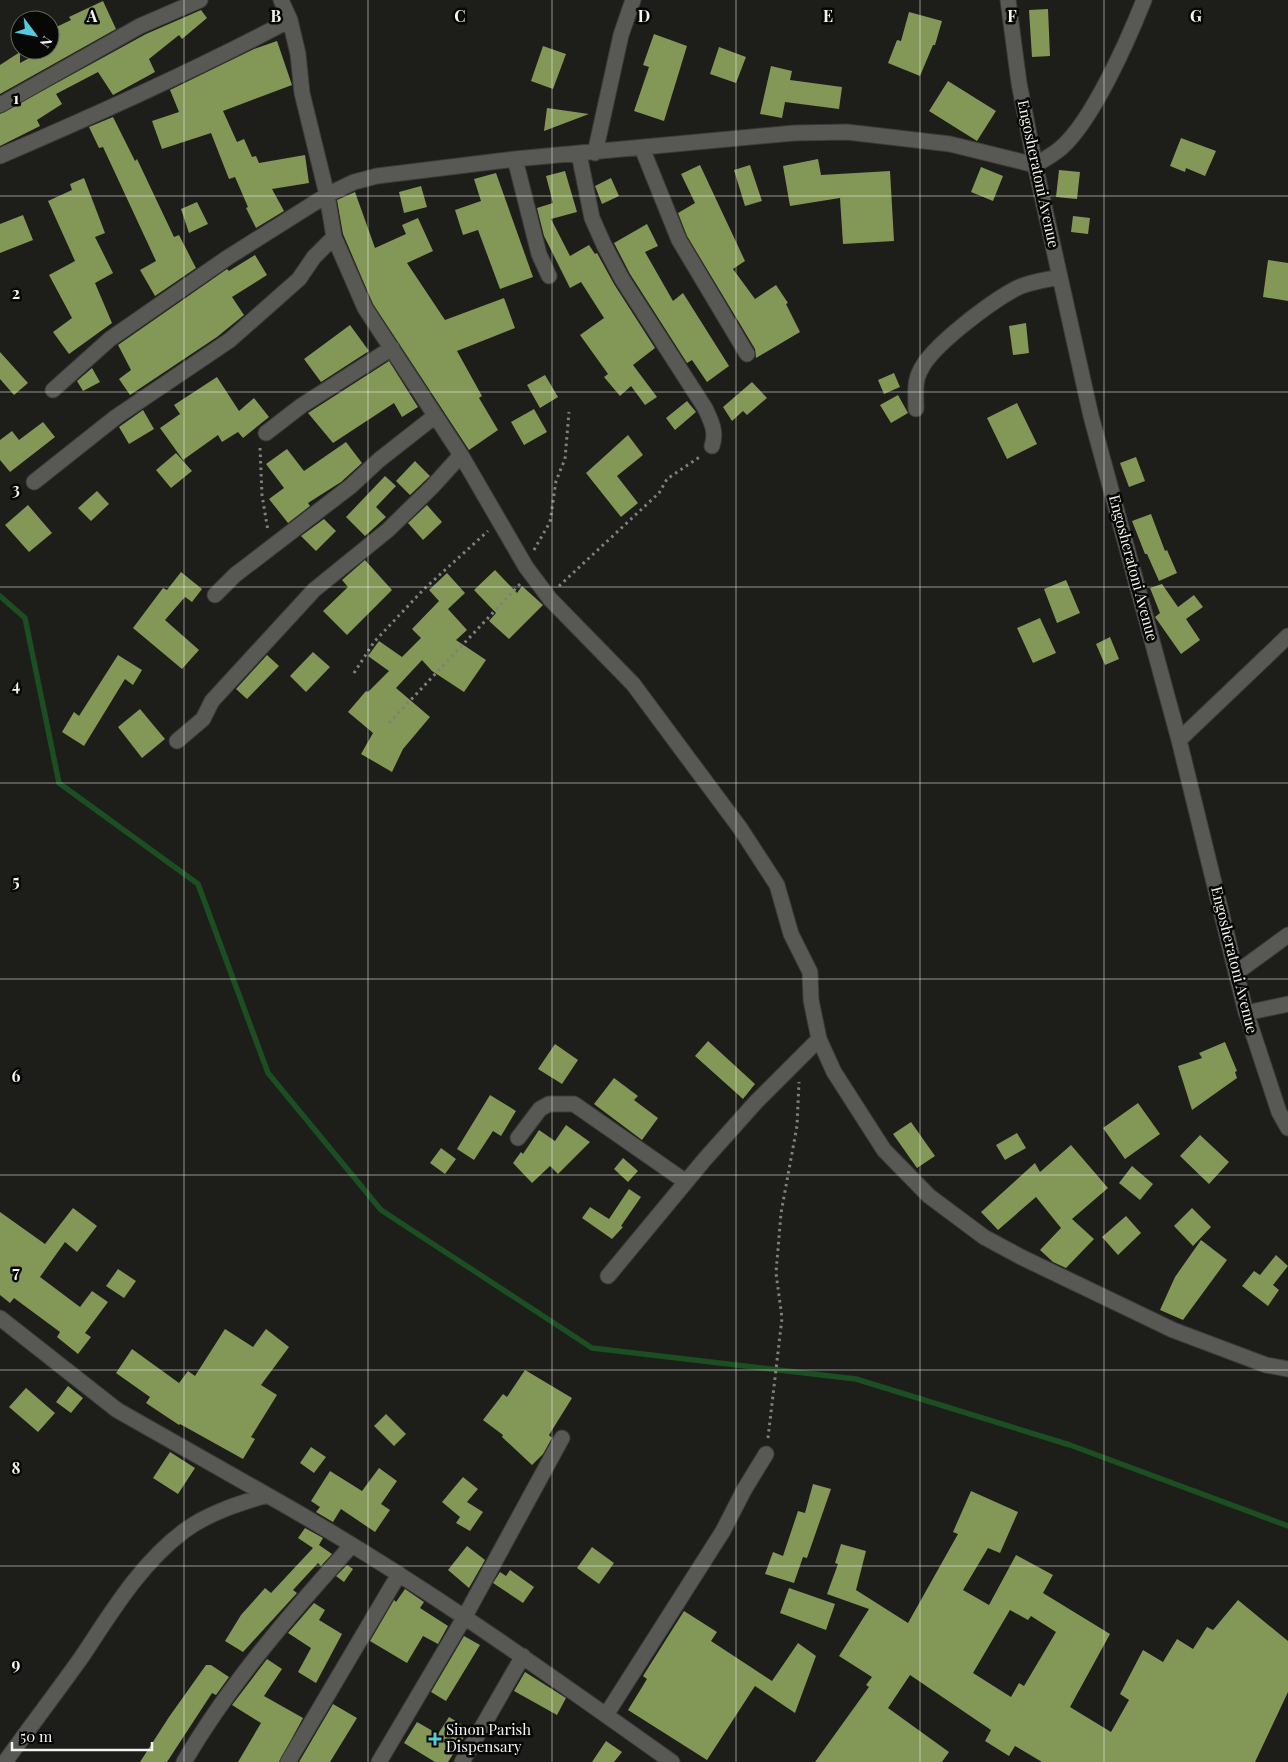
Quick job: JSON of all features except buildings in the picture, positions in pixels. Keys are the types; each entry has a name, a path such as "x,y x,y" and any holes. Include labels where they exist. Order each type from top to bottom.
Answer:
{"street":[{"path":"0,105 140,26 200,0"},
{"path":"281,0 290,20 298,54 302,92 327,195 334,237 364,308 392,348 460,455 528,569 550,599 633,684 740,828 777,885 791,934 810,972 811,1000 819,1039 834,1072 884,1150 929,1196 984,1237 1173,1330 1266,1365 1288,1369"},
{"path":"594,153 621,35 633,0"},
{"name":"Engosheratoni Avenue","path":"1008,0 1019,83 1035,165 1092,416 1180,740 1246,1013 1279,1112 1288,1128"},
{"path":"52,390 110,339 179,290 327,195 354,182 377,176 515,159 794,133 847,132 950,144 1035,165 1062,148 1085,118 1125,46 1144,0"},
{"path":"0,156 81,121 255,39 290,20"},
{"path":"642,148 679,240 747,354"},
{"path":"579,154 592,218 601,238 622,279 708,415 715,437 712,446"},
{"path":"515,159 539,254 549,276"},
{"path":"34,482 116,417 230,340 299,279 314,257 334,237"},
{"path":"916,409 915,389 919,371 930,356 951,336 993,303 1017,288 1060,277"},
{"path":"266,433 301,406 392,348"},
{"path":"215,595 235,575 351,486 379,460 435,416"},
{"path":"177,741 203,719 212,701 314,590 388,530 432,487 460,455"},
{"path":"1180,740 1288,636"},
{"path":"1236,973 1288,936"},
{"path":"1246,1013 1288,1004"},
{"path":"608,1276 756,1102 819,1039"},
{"path":"518,1138 540,1109 549,1104 574,1104 686,1182"},
{"path":"0,1318 117,1410 267,1494 400,1574 524,1656 672,1762"},
{"path":"379,1762 464,1618 562,1438"},
{"path":"606,1715 723,1531 744,1490 766,1454"},
{"path":"5,1762 62,1685 133,1582 162,1550 184,1530 224,1508 267,1494"},
{"path":"184,1762 210,1718 244,1674 352,1545"},
{"path":"288,1762 400,1574"},
{"path":"462,1762 524,1656"}],"path":[{"path":"390,722 528,569 550,522 556,481 565,459 569,412"},
{"path":"266,433 259,445 265,520 272,546"},
{"path":"550,599 557,589 659,493 667,479 690,465 712,446"},
{"path":"354,673 374,642 424,590 499,520"},
{"path":"766,1454 782,1318 776,1273 781,1213 797,1126 800,1059"}],"waterway":[{"path":"0,596 25,618 59,783 198,884 268,1073 381,1210 592,1348 856,1379 1070,1445 1288,1526"}],"place":[{"name":"Sinon Parish Dispensary","path":"435,1739"}]}
